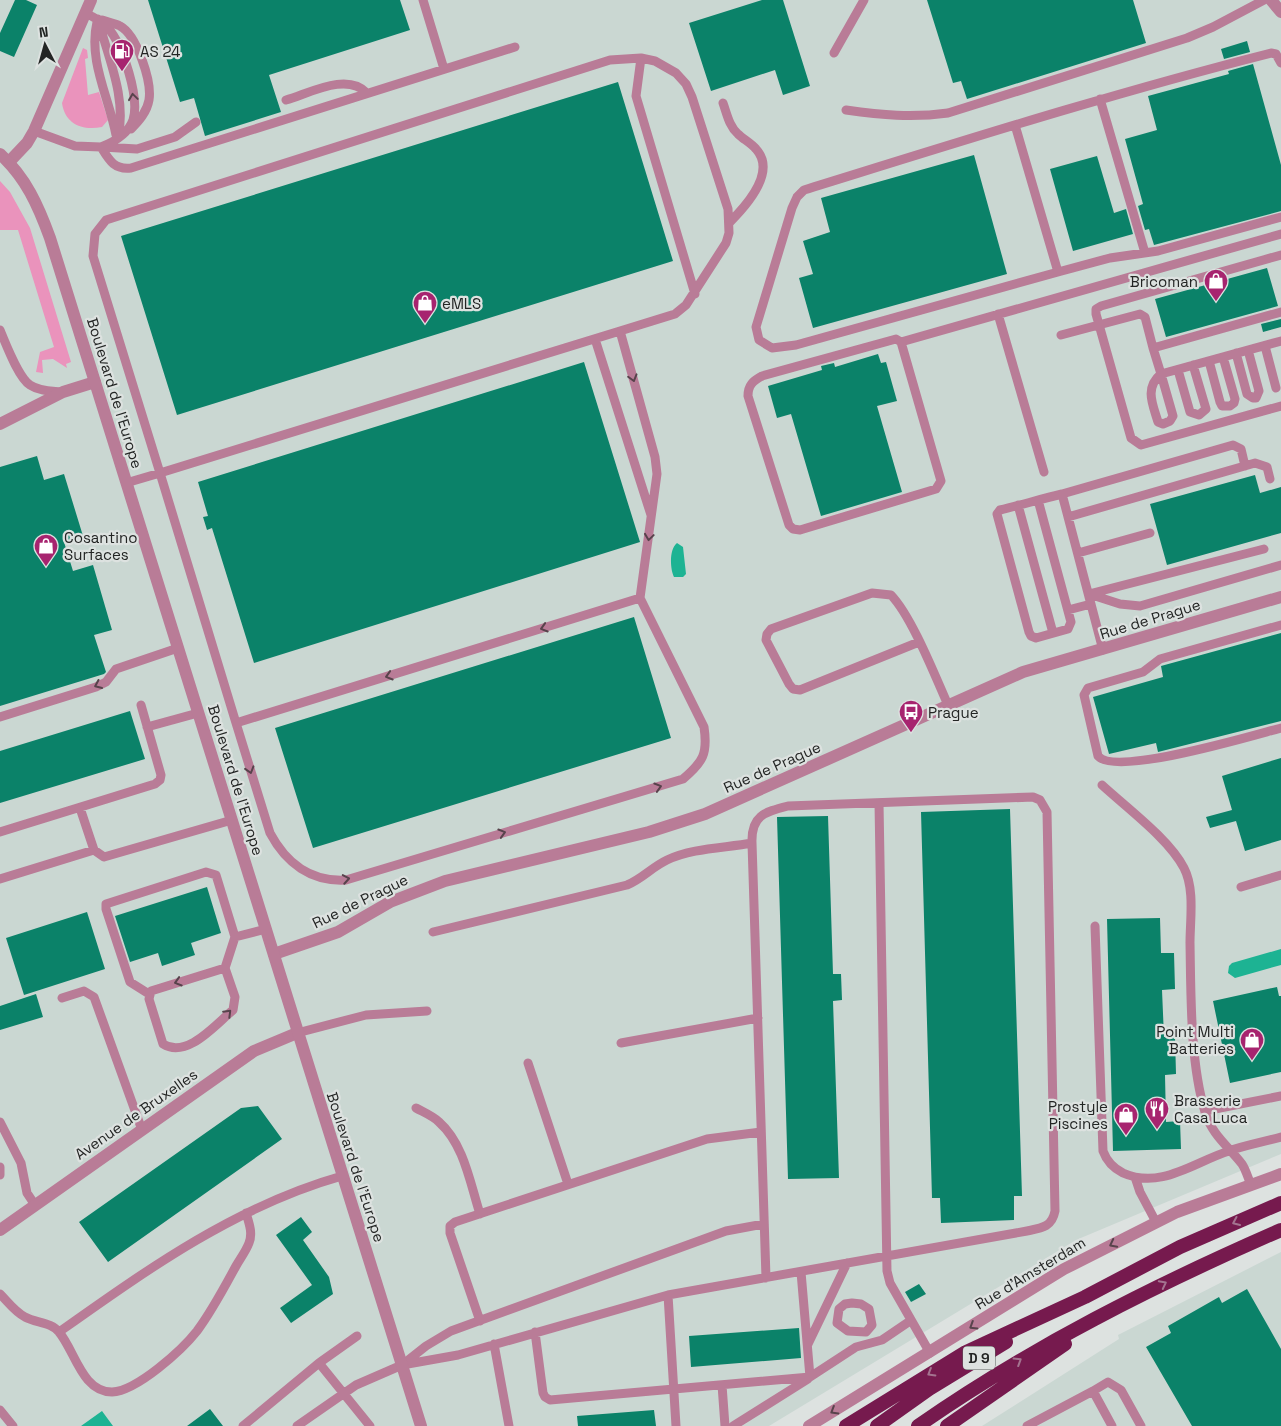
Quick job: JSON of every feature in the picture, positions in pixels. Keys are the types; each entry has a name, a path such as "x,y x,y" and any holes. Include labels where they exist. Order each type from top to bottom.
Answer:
{"highway":[{"name":"D 9","path":"877,1426 938,1384 1085,1297 1180,1247 1281,1203"},
{"name":"D 9","path":"918,1426 1027,1355 1194,1268 1281,1230"},
{"path":"846,1426 966,1352 1085,1297"},
{"path":"947,1426 1119,1306"}],"street":[{"path":"4,158 27,143 34,131 91,0"},
{"path":"1271,0 1281,12"},
{"name":"Boulevard de l'Europe","path":"4,158 21,175 31,191 41,214 421,1426"},
{"path":"0,424 63,392 95,382"},
{"name":"Rue de Prague","path":"274,954 338,932 390,902 445,881 649,832 705,814 1023,672 1281,597"},
{"name":"Avenue de Bruxelles","path":"0,1230 254,1051 297,1034"},
{"name":"Rue d'Amsterdam","path":"808,1426 930,1353 1064,1269 1177,1212 1281,1174"}],"lane":[{"path":"423,0 444,69"},
{"path":"834,53 864,0"},
{"path":"846,110 890,117 918,117 948,113 1187,38 1213,27 1264,0"},
{"path":"85,13 120,26 129,33 136,43 149,87 146,110 139,121 117,140 101,147"},
{"path":"98,18 108,28 120,48 133,92 135,108 132,121 117,140"},
{"path":"98,18 94,34 94,54 117,140"},
{"path":"101,147 111,164 124,169 131,168 515,47"},
{"path":"1280,59 1271,53 1100,99 804,190 792,208 756,327 756,334 764,345 772,348 796,345 1110,258 1145,253 1281,217"},
{"path":"641,58 636,96 695,294"},
{"path":"126,483 160,473 595,339 620,332 675,314 695,294 726,243 730,222 728,209 686,84 667,67 641,58 610,60 106,220 95,234 93,256 160,473 270,833 276,844 302,870 330,881 346,880 683,779 696,768 704,756 706,741 704,727 640,598 657,489 655,457 620,332"},
{"path":"286,100 337,84 350,83 360,86 368,93"},
{"path":"1100,99 1145,253"},
{"path":"723,103 731,126 756,148 762,157 763,170 750,200 730,222"},
{"path":"34,131 75,146 137,150 175,137 196,122"},
{"path":"1014,125 1058,272"},
{"path":"901,342 941,481 940,486 936,489 800,530 793,529 789,525 751,405 748,388 754,380 762,376 896,339 901,342 1281,234"},
{"path":"1281,255 1101,306 1096,310 1131,438 1135,442 1141,445 1281,406"},
{"path":"1153,348 1281,312"},
{"path":"998,314 1044,472"},
{"path":"1061,335 1142,314 1153,348 1160,374 1173,416 1170,421 1163,424 1158,422 1150,392 1154,379 1160,374 1281,341"},
{"path":"0,330 21,375 29,385 43,391 63,392"},
{"path":"595,339 652,519"},
{"path":"1265,346 1276,388"},
{"path":"1236,354 1247,394 1256,398 1259,392 1248,350"},
{"path":"1209,361 1220,402 1222,406 1230,406 1234,403 1235,399 1223,357"},
{"path":"1178,370 1190,412 1199,415 1206,409 1193,366"},
{"path":"1038,500 1071,626 1036,638 1029,632 997,519 1000,510 1018,505 1038,500 1062,494 1233,444 1241,449 1245,466"},
{"path":"1068,517 1255,462 1267,467 1270,479"},
{"path":"1062,494 1103,650"},
{"path":"1018,505 1053,633"},
{"path":"1078,553 1150,533"},
{"path":"1089,594 1264,549"},
{"path":"1089,594 1120,604 1140,606 1281,565"},
{"path":"919,642 800,690 793,689 789,684 766,640 766,634 770,629 872,593 882,592 891,595 898,602 919,642 948,705"},
{"path":"236,723 640,598"},
{"path":"1068,610 1091,604"},
{"path":"1281,625 1160,659 1143,672 1088,688 1084,695 1098,756 1106,761 1158,758 1196,751 1281,728"},
{"path":"0,717 96,687 106,682 116,669 178,648"},
{"path":"0,832 155,784 160,780 161,775 141,705"},
{"path":"147,727 198,713"},
{"path":"1102,785 1172,849 1185,869 1190,890 1193,1023 1198,1073 1205,1111 1210,1125 1228,1151 1242,1165 1251,1184"},
{"path":"402,1365 431,1362 668,1295 801,1272 846,1264 1048,1226 1053,1219 1055,1211 1047,812 1040,800 1033,797 788,806 771,811 758,818 753,824 752,843 766,1278"},
{"path":"878,802 885,1256 890,1283 930,1353"},
{"path":"80,808 94,850 98,855 111,856 232,820"},
{"path":"433,932 627,885 636,882 658,865 682,855 752,843"},
{"path":"0,879 94,850"},
{"path":"206,872 212,872 216,875 235,937 225,968 235,997 233,1010 183,1048 175,1049 163,1044 149,994 130,982 106,904 206,872"},
{"path":"1241,886 1281,875"},
{"path":"1095,926 1102,1152 1106,1161 1116,1170 1135,1177 1157,1178 1173,1174 1228,1151 1281,1137"},
{"path":"235,937 266,928"},
{"path":"149,994 151,991 225,968"},
{"path":"62,998 84,991 89,992 94,997 142,1130"},
{"path":"297,1034 366,1015 427,1012"},
{"path":"621,1042 758,1018"},
{"path":"528,1063 568,1184"},
{"path":"1205,1111 1281,1096"},
{"path":"416,1108 438,1120 450,1134 460,1152 480,1214"},
{"path":"0,1122 21,1163 27,1193 35,1205"},
{"path":"480,1321 450,1233 450,1226 455,1222 707,1139 761,1132"},
{"path":"0,1167 0,1175"},
{"path":"59,1332 168,1256 210,1230 318,1182 342,1176"},
{"path":"1135,1177 1140,1192 1156,1222"},
{"path":"0,1294 26,1317 49,1325 59,1332 89,1381 100,1389 112,1392 138,1383 196,1332 220,1295 249,1243 251,1232 246,1213"},
{"path":"297,1426 356,1386 402,1365 426,1346 451,1331 726,1231 764,1224"},
{"path":"807,1345 846,1264"},
{"path":"801,1272 810,1377"},
{"path":"668,1295 676,1426"},
{"path":"733,1426 862,1344 882,1340 910,1321"},
{"path":"535,1332 543,1393 550,1400 810,1377"},
{"path":"858,1333 862,1344"},
{"path":"243,1426 319,1363 357,1336"},
{"path":"494,1344 509,1426"},
{"path":"319,1363 342,1395 370,1426"},
{"path":"1027,1426 1108,1382 1121,1390 1141,1426"},
{"path":"722,1385 725,1426"},
{"path":"1092,1390 1112,1426"},
{"path":"0,1410 13,1426"}],"shaded area":[{"path":"0,0 1281,0 1281,1154 1076,1240 769,1426 0,1426"},
{"path":"83,48 87,50 88,58 85,59 88,95 99,92 108,120 102,127 81,127 71,121 62,103"},
{"path":"0,181 10,192 30,228 71,362 66,364 67,368 53,359 42,360 43,373 36,372 40,352 54,347 18,230 0,230"},
{"path":"677,543 683,547 686,574 683,577 674,577 672,569 671,554"},
{"path":"1281,949 1281,965 1235,978 1228,973 1229,966 1232,963"},
{"path":"1281,1252 1281,1426 982,1426 1119,1339 1118,1335"},
{"path":"102,1411 113,1426 81,1426"}],"building":[{"path":"15,0 26,0 37,5 14,57 0,51 0,33"},
{"path":"148,0 400,0 410,30 269,75 281,112 205,136 194,98 180,102"},
{"path":"762,0 783,0 810,86 783,95 775,70 711,91 689,23"},
{"path":"927,0 1133,0 1146,43 967,99 961,81 953,83"},
{"path":"1247,41 1250,52 1224,59 1221,49"},
{"path":"1253,64 1281,165 1281,211 1154,245 1149,229 1145,230 1138,206 1143,204 1125,139 1157,130 1148,96 1229,74 1228,71"},
{"path":"618,82 673,261 177,415 121,236"},
{"path":"974,155 1007,274 813,328 799,278 813,274 803,241 830,232 821,198"},
{"path":"1097,156 1114,213 1126,209 1133,234 1073,251 1050,169"},
{"name":"Bricoman","path":"1267,268 1278,306 1166,337 1155,299"},
{"path":"1281,319 1281,327 1263,332 1261,324"},
{"path":"878,354 881,363 886,362 897,401 877,406 902,492 821,516 791,414 777,418 768,386 822,370 821,366 834,363 835,367"},
{"path":"584,362 640,542 254,663 212,528 207,530 203,517 208,516 198,482"},
{"path":"37,456 44,480 64,474 83,536 64,542 73,571 93,565 112,630 94,635 106,672 0,706 0,467"},
{"path":"1255,475 1260,493 1281,487 1281,533 1167,565 1150,504"},
{"path":"634,617 671,738 313,848 275,728"},
{"path":"1281,633 1281,721 1158,752 1156,743 1109,754 1093,697 1163,677 1161,666"},
{"path":"130,711 145,759 0,803 0,751"},
{"path":"1281,758 1281,840 1245,851 1236,821 1210,828 1206,817 1232,810 1222,776"},
{"path":"1010,809 1022,1196 1014,1196 1014,1220 941,1223 940,1198 932,1198 921,812"},
{"path":"828,816 833,974 841,974 842,1000 833,1001 839,1178 788,1179 777,817"},
{"path":"207,887 221,933 191,943 195,955 162,966 158,953 130,962 115,916"},
{"path":"87,912 105,969 24,995 6,938"},
{"path":"1160,918 1161,953 1174,953 1175,989 1162,990 1164,1037 1175,1037 1176,1074 1165,1075 1166,1122 1180,1121 1181,1149 1113,1151 1107,919"},
{"path":"1277,987 1279,996 1281,996 1281,1072 1230,1083 1213,1001"},
{"path":"36,994 43,1017 0,1030 0,1006"},
{"path":"258,1106 282,1139 108,1262 79,1222 241,1108"},
{"path":"301,1217 312,1232 303,1240 329,1277 333,1294 291,1323 280,1308 312,1285 276,1235"},
{"path":"919,1284 926,1294 911,1302 905,1292"},
{"path":"1247,1289 1281,1349 1281,1426 1192,1426 1146,1347 1171,1333 1168,1326 1219,1297 1222,1303"},
{"path":"799,1328 801,1358 691,1367 689,1336"},
{"path":"210,1409 223,1426 187,1426"},
{"path":"654,1410 656,1426 578,1426 577,1416"}],"place":[{"name":"AS 24","path":"122,72"},
{"name":"Bricoman","path":"1216,302"},
{"name":"eMLS","path":"425,324"},
{"name":"Cosantino Surfaces","path":"46,567"},
{"name":"Prague","path":"911,733"},
{"name":"Point Multi Batteries","path":"1252,1061"},
{"name":"Brasserie Casa Luca","path":"1157,1130"},
{"name":"Prostyle Piscines","path":"1126,1136"}]}
